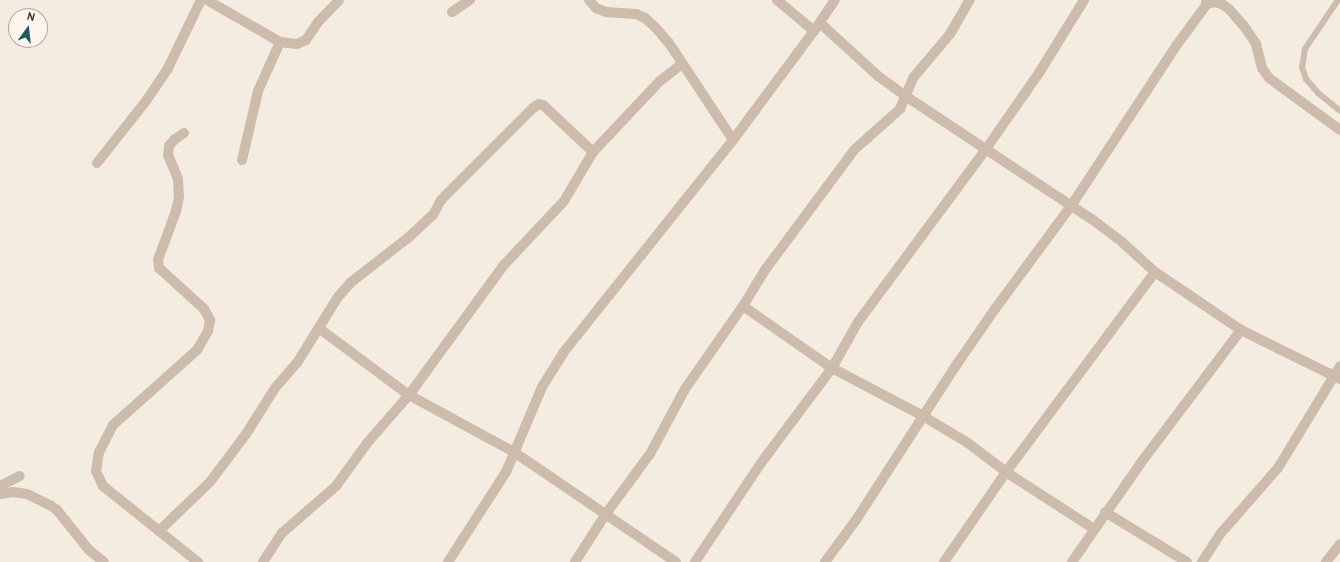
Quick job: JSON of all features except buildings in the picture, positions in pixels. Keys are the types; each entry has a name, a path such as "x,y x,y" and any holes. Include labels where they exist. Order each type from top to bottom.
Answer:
{"street":[{"path":"98,163 146,101 168,68 201,0"},
{"path":"207,0 280,42 297,44 306,40 318,22 339,0"},
{"path":"452,12 470,0"},
{"path":"589,0 596,8 601,10 636,14 645,18 669,43 733,140"},
{"path":"777,0 814,31"},
{"path":"448,562 506,472 542,387 563,354 733,140 820,23 835,0"},
{"path":"575,562 605,515 650,454 685,389 743,306 765,270 854,150 900,108 904,95 913,78 928,57 953,28 970,0"},
{"path":"695,562 761,463 832,368 858,322 986,149 1039,73 1084,0"},
{"path":"825,562 856,520 923,416 995,309 1071,206 1206,2 1222,4 1229,9 1244,26 1256,44 1262,68 1269,78 1340,130"},
{"path":"820,23 855,56 904,95 1071,206 1117,239 1155,272 1240,330 1336,378"},
{"path":"242,160 258,91 280,42"},
{"path":"263,562 282,533 336,486 368,442 410,395 503,266 564,201 594,152 660,81 682,64"},
{"path":"159,531 210,482 246,434 275,388 297,363 320,329 338,297 350,283 433,215 441,200 533,108 539,104 543,105 594,152"},
{"path":"184,133 174,140 169,146 168,155 178,179 179,197 176,211 158,260 159,268 204,309 210,320 208,331 197,350 113,425 99,452 96,471 103,486 198,562"},
{"path":"944,562 1006,472 1155,272"},
{"path":"743,306 832,368 923,416 968,443 1006,472 1094,529"},
{"path":"320,329 410,395 514,452 561,482 605,515 676,562"},
{"path":"1072,562 1105,512 1240,330"},
{"path":"1202,562 1221,533 1278,468 1336,378 1340,366"},
{"path":"0,486 20,476"},
{"path":"0,494 13,492 27,494 50,505 57,510 89,550 104,562"},
{"path":"1105,512 1187,562"},
{"path":"1326,562 1340,544"}],"lane":[{"path":"1338,0 1305,49 1302,67 1306,79 1318,93 1340,111"}]}
